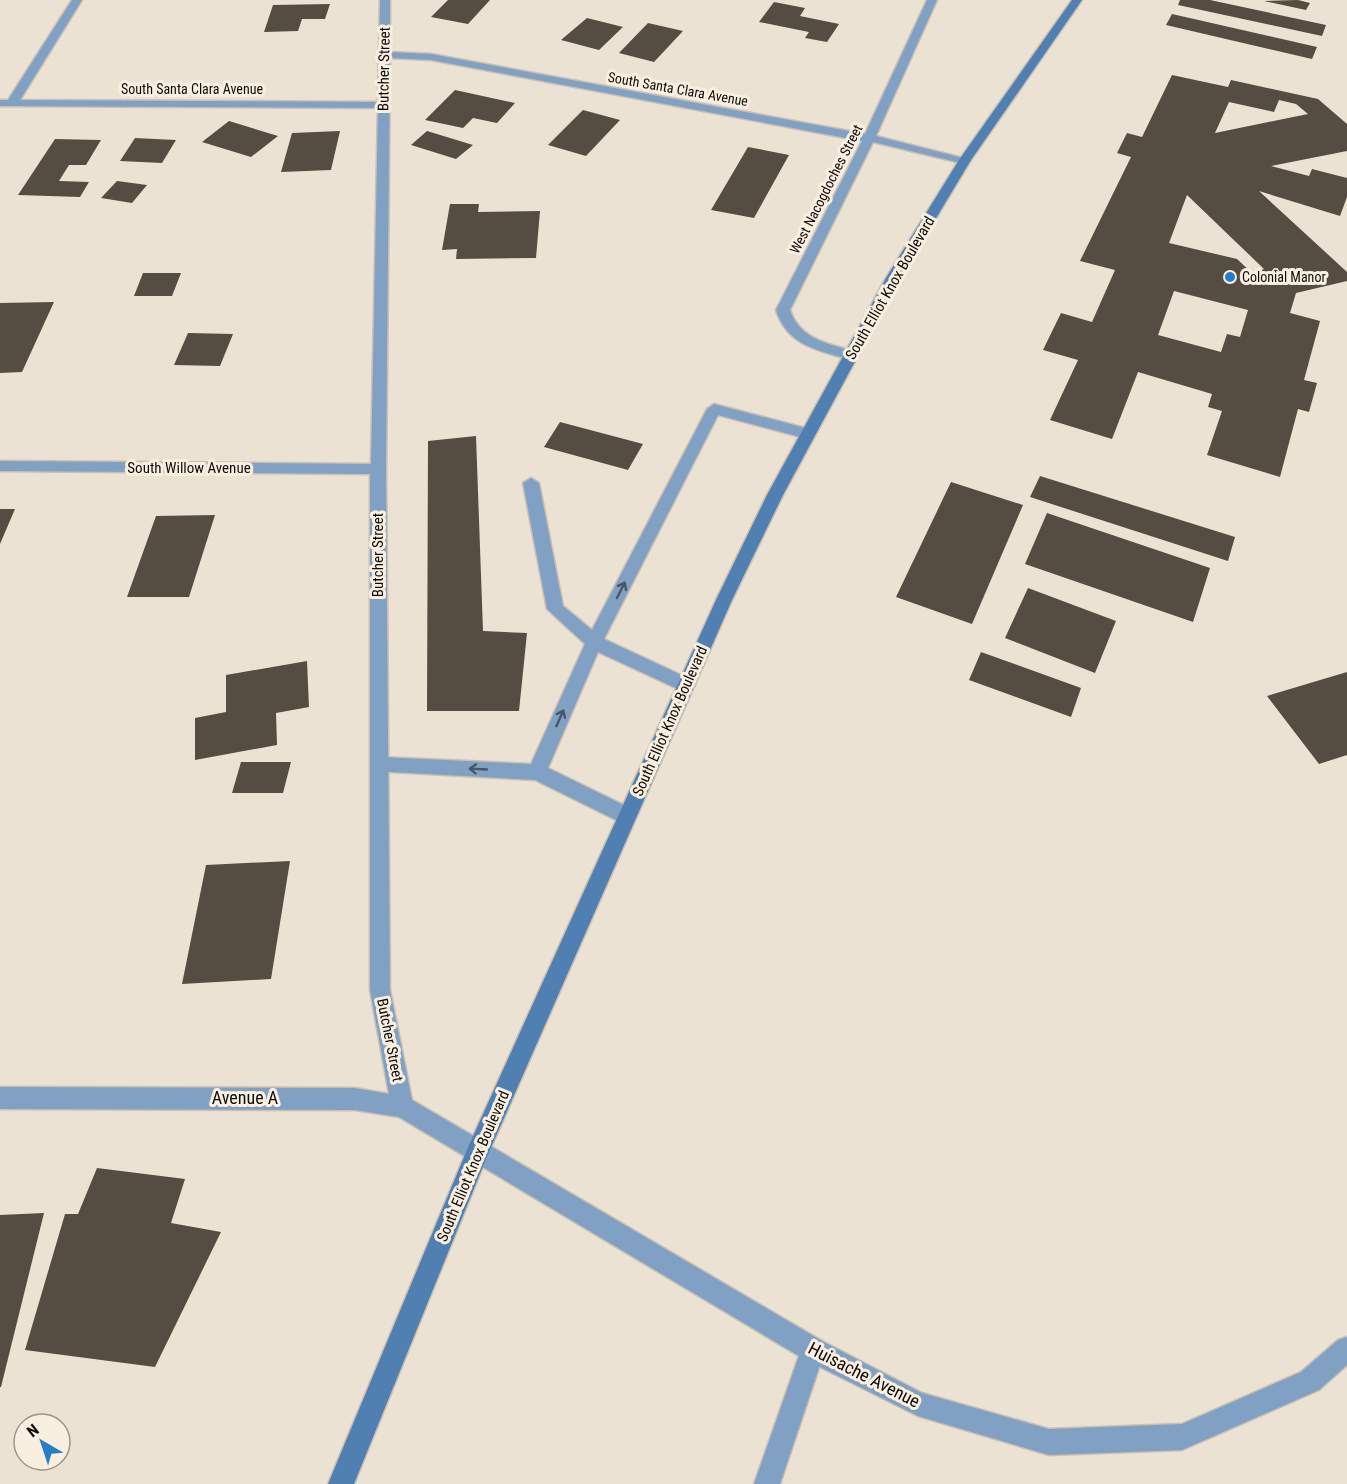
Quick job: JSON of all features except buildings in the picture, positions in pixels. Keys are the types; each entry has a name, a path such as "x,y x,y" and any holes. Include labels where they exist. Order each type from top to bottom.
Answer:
{"main road":[{"name":"South Elliot Knox Boulevard","path":"341,1484 477,1152 729,589 808,434 893,279 965,160 1077,0"}],"street":[{"path":"6,103 77,0"},
{"name":"Butcher Street","path":"385,0 378,469 380,990 402,1107"},
{"name":"West Nacogdoches Street","path":"852,355 806,341 792,333 784,320 783,310 869,139 932,0"},
{"name":"South Santa Clara Avenue","path":"385,55 431,57 869,139 965,160"},
{"name":"South Santa Clara Avenue","path":"6,103 383,105"},
{"path":"537,772 594,642 714,409 808,434"},
{"name":"South Willow Avenue","path":"0,466 378,469"},
{"path":"531,483 555,609 594,642 686,685"},
{"path":"379,765 537,772 627,816"},
{"name":"Avenue A","path":"0,1098 355,1099 402,1107 477,1152"},
{"name":"Huisache Avenue","path":"477,1152 813,1350 918,1404 1049,1442 1182,1437 1310,1381 1347,1349"},
{"path":"767,1484 813,1350"}],"place":[{"name":"Colonial Manor","path":"1230,277"}]}
